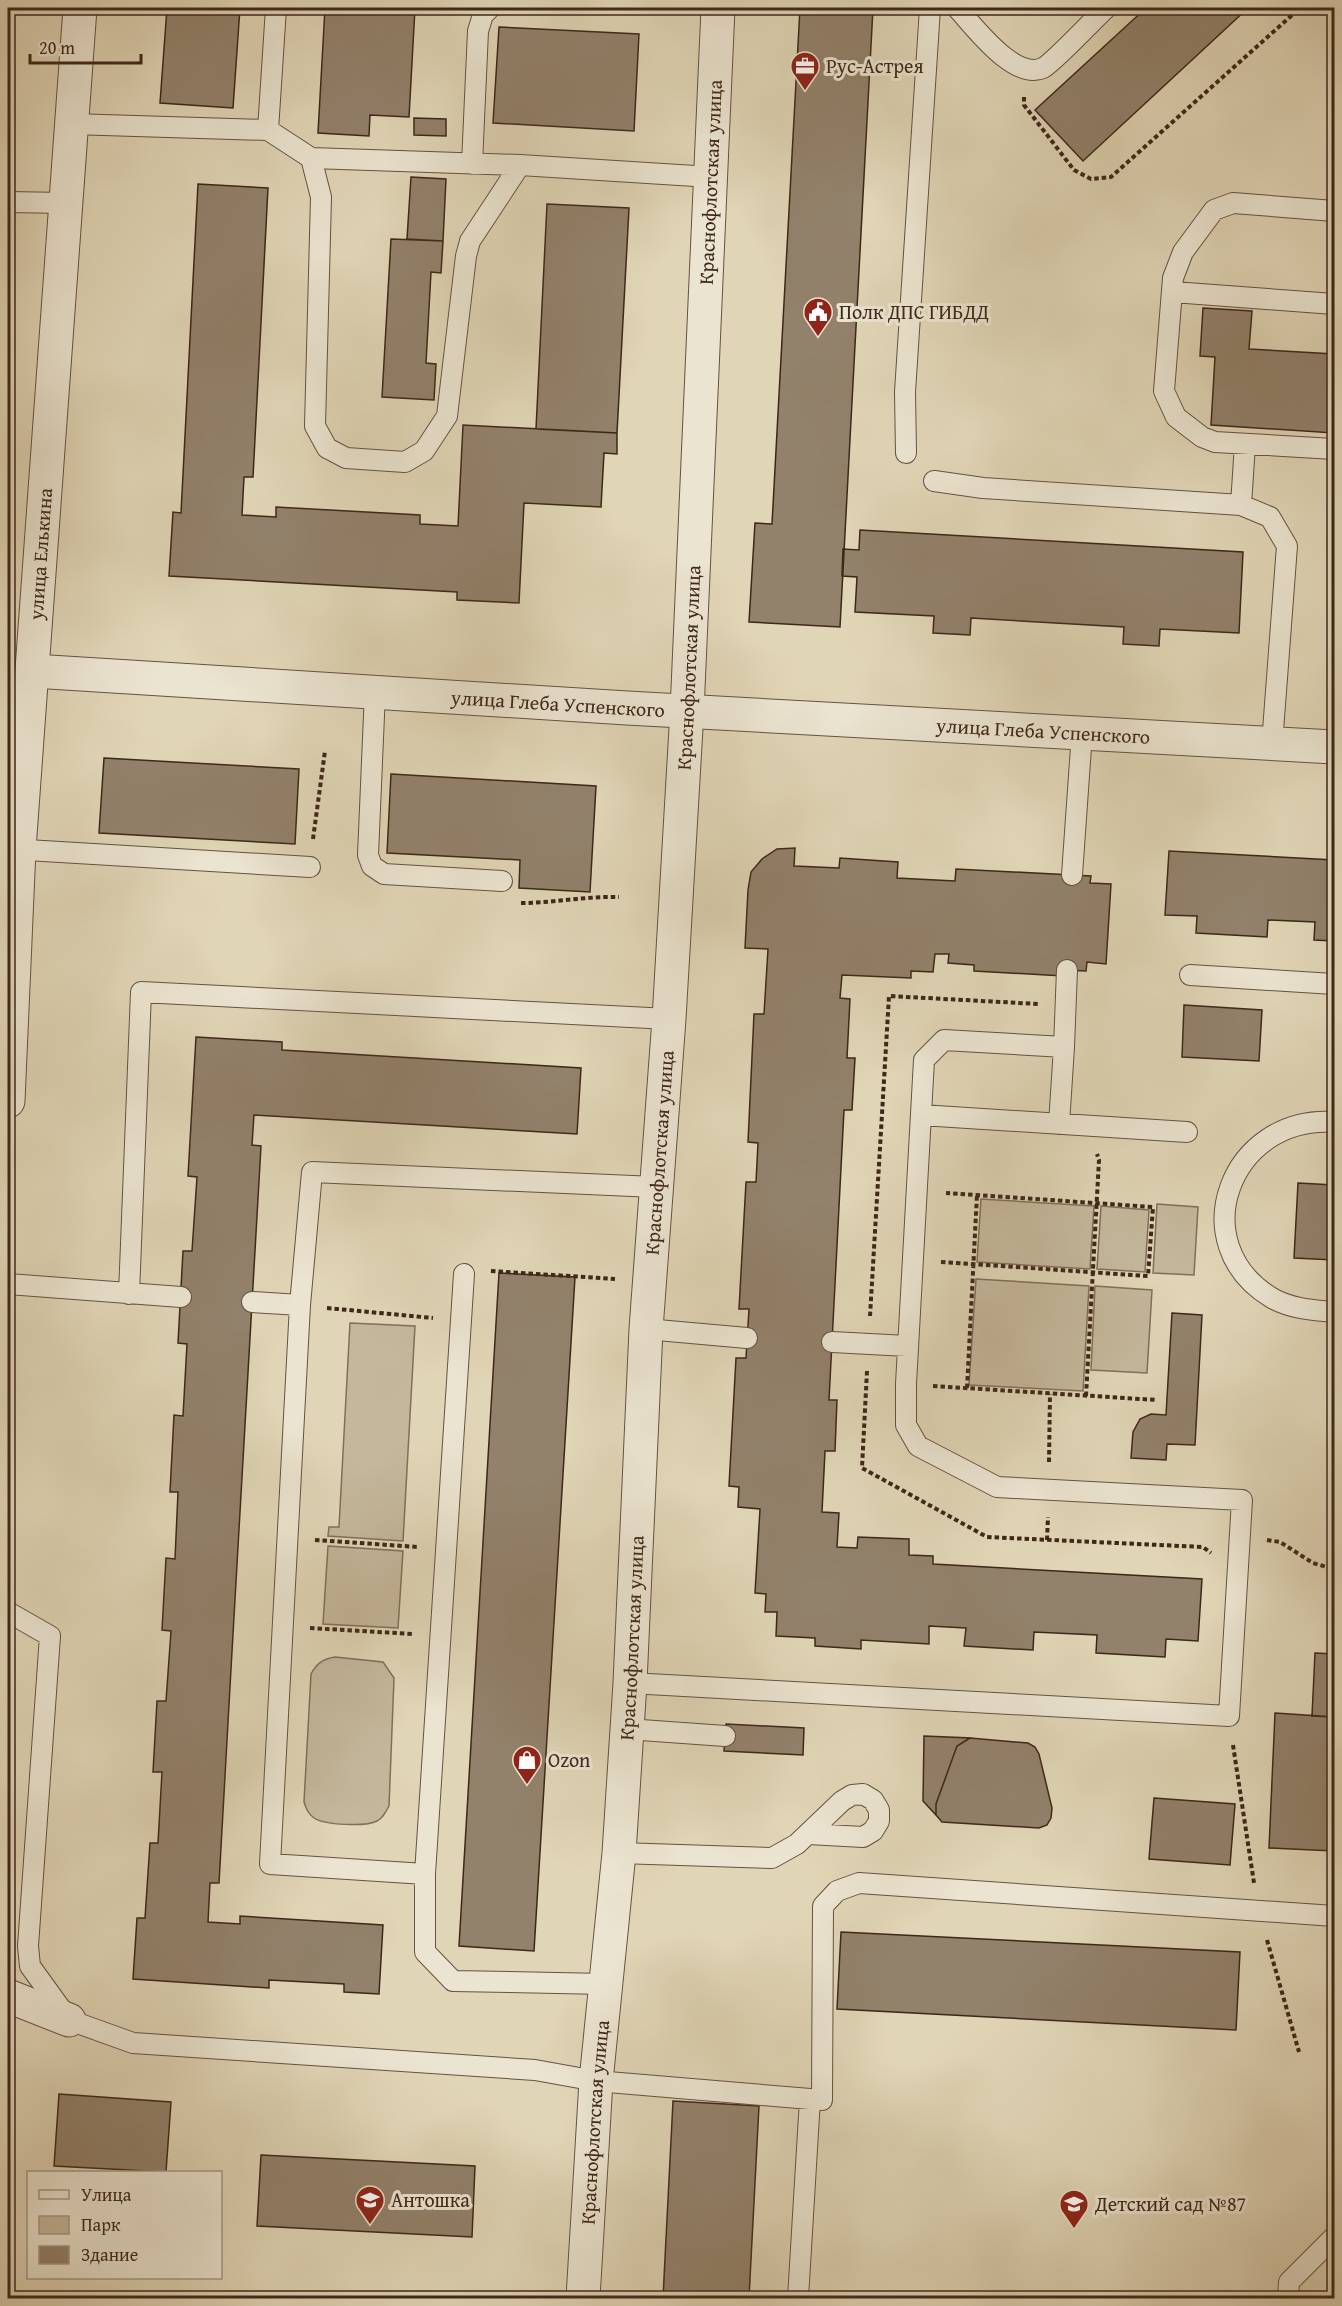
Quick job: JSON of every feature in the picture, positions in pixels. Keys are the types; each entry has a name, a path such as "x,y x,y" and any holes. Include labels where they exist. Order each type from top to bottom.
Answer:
{"street":[{"name":"улица Елькина","path":"8,1101 13,849 33,671 80,8"},
{"name":"Краснофлотская улица","path":"583,2298 596,2081 619,1853 630,1683 646,1329 669,1019 687,711 718,8"},
{"name":"улица Глеба Успенского","path":"33,671 687,711 1335,747"},
{"path":"8,1996 69,2020"}],"lane":[{"path":"268,130 276,8"},
{"path":"472,164 477,31 483,15 490,8"},
{"path":"906,453 906,381 930,8"},
{"path":"957,8 1007,60 1025,69 1043,68 1106,8"},
{"path":"71,124 268,130 311,158 520,165 711,177"},
{"path":"311,158 321,197 315,426 327,448 346,458 405,462 424,451 447,416 466,256 470,241 520,165"},
{"path":"8,202 65,203"},
{"path":"1335,211 1233,203 1214,210 1183,252 1173,278 1164,391 1176,417 1202,437 1215,442 1335,449"},
{"path":"1173,292 1335,304"},
{"path":"1241,505 1245,444"},
{"path":"934,481 983,488 1241,505 1270,517 1287,546 1272,744"},
{"path":"375,692 368,855 372,866 384,874 498,881"},
{"path":"1072,875 1082,733"},
{"path":"13,849 310,867"},
{"path":"1059,1124 1067,970"},
{"path":"1190,975 1335,984"},
{"path":"129,1294 141,992 669,1019"},
{"path":"630,1683 1229,1716 1242,1500 997,1487 918,1446 906,1425 907,1346 924,1060 944,1040 1064,1047"},
{"path":"921,1114 1187,1132"},
{"path":"1335,1122 1301,1123 1279,1130 1260,1142 1244,1159 1233,1178 1226,1201 1225,1224 1230,1246 1240,1267 1254,1284 1273,1298 1294,1307 1335,1312"},
{"path":"425,1874 270,1864 300,1305 312,1172 655,1187"},
{"path":"464,1274 425,1874 425,1952 453,1981 606,1984"},
{"path":"8,1284 181,1298"},
{"path":"252,1302 300,1305"},
{"path":"646,1329 747,1338"},
{"path":"832,1342 907,1346"},
{"path":"8,1612 50,1636 28,1946 30,1966 69,2020 133,2043 535,2070 596,2081 822,2100 823,1906 837,1891 860,1883 1335,1916"},
{"path":"627,1729 725,1736"},
{"path":"619,1853 772,1858 797,1844 808,1834"},
{"path":"798,2298 810,2099"},
{"path":"1288,2298 1289,2282 1335,2237"}],"path":[{"path":"1025,69 1024,105 1074,170 1091,179 1111,177 1300,8"},
{"path":"310,867 325,751"},
{"path":"498,881 499,894 512,903 619,897"},
{"path":"1086,1396 1099,1160 1088,1125"},
{"path":"874,1258 1148,1276 1153,1207 878,1189"},
{"path":"967,1388 977,1196"},
{"path":"464,1274 496,1270 620,1279"},
{"path":"300,1305 461,1320"},
{"path":"867,1381 1157,1400"},
{"path":"287,1538 446,1549"},
{"path":"1210,1552 1240,1539 1280,1542 1314,1563 1335,1569"},
{"path":"282,1627 441,1636"}],"green space":[{"path":"981,1199 1094,1206 1090,1269 977,1262"},
{"path":"1157,1204 1198,1207 1194,1275 1153,1273"},
{"path":"1101,1206 1149,1210 1145,1272 1097,1269"},
{"path":"976,1279 1089,1286 1083,1391 969,1385"},
{"path":"1095,1286 1152,1290 1147,1373 1091,1370"},
{"path":"350,1323 415,1326 403,1541 328,1536 329,1527 339,1527"},
{"path":"328,1546 403,1551 398,1628 323,1624"},
{"path":"335,1657 383,1662 394,1678 389,1806 381,1818 372,1823 345,1824 319,1820 310,1815 304,1802 311,1674 321,1662"}],"building":[{"path":"167,8 240,8 233,108 160,103"},
{"path":"325,8 415,8 409,117 370,115 369,136 318,133"},
{"path":"800,8 873,8 840,627 749,622 755,523 772,524"},
{"path":"1146,8 1248,8 1083,161 1035,110"},
{"path":"499,27 639,34 634,131 493,123"},
{"path":"414,118 446,119 446,136 414,135"},
{"path":"411,177 446,179 443,241 407,239"},
{"path":"198,184 268,188 253,477 244,477 242,515 276,517 276,507 420,515 420,524 458,526 463,425 617,433 617,454 604,453 601,507 524,503 519,603 457,600 457,592 169,576 173,512 181,513"},
{"path":"547,204 629,208 617,433 536,429"},
{"path":"391,239 443,241 441,273 431,272 426,363 436,364 434,400 382,397"},
{"path":"1203,308 1252,311 1249,349 1334,354 1334,433 1211,425 1215,357 1200,356"},
{"path":"860,530 1243,552 1239,633 1160,629 1159,646 1123,644 1124,627 971,618 970,635 933,633 934,616 855,612 857,577 842,576 843,549 859,550"},
{"path":"104,758 299,769 295,844 99,833"},
{"path":"391,774 596,786 590,892 519,888 520,860 387,853"},
{"path":"795,848 794,866 839,868 840,858 898,862 897,878 955,881 956,869 1091,876 1090,883 1111,884 1106,964 1087,962 1086,971 1064,970 1063,976 974,971 974,965 948,963 949,954 935,954 933,972 911,971 911,978 842,975 840,998 850,999 847,1058 855,1058 852,1110 844,1110 829,1400 837,1400 835,1451 825,1451 822,1512 839,1513 837,1547 857,1548 858,1537 909,1539 909,1555 933,1556 933,1564 1202,1579 1198,1641 1166,1639 1165,1657 1096,1653 1097,1635 1034,1632 1033,1650 964,1646 966,1628 929,1626 929,1644 861,1640 861,1649 815,1646 815,1638 776,1636 777,1612 765,1612 766,1594 755,1593 760,1509 738,1507 739,1487 729,1486 736,1358 746,1358 749,1309 739,1309 746,1182 756,1182 758,1143 748,1142 754,1014 764,1014 768,949 745,948 748,890 751,872 762,859 777,849"},
{"path":"1169,851 1334,860 1334,941 1314,940 1315,922 1268,920 1267,937 1196,933 1197,916 1165,915"},
{"path":"1184,1005 1262,1010 1259,1061 1182,1057"},
{"path":"196,1037 282,1042 282,1050 581,1068 577,1134 254,1115 252,1145 261,1146 219,1883 210,1883 208,1922 240,1924 240,1916 383,1925 379,1994 344,1992 344,1984 269,1980 269,1988 133,1979 137,1918 145,1918 150,1843 158,1843 162,1772 153,1772 157,1701 166,1701 171,1631 162,1630 166,1558 175,1559 178,1492 170,1492 174,1415 183,1416 187,1344 178,1343 183,1251 192,1251 197,1177 188,1176"},
{"path":"1298,1183 1334,1185 1334,1260 1294,1258"},
{"path":"499,1273 575,1277 534,1951 459,1946"},
{"path":"1172,1313 1202,1315 1195,1445 1167,1444 1166,1460 1131,1458 1133,1432 1140,1419 1151,1414 1166,1415"},
{"path":"1315,1653 1334,1654 1334,1717 1312,1716"},
{"path":"1275,1713 1334,1717 1334,1851 1269,1848"},
{"path":"726,1724 804,1728 803,1755 724,1751"},
{"path":"924,1736 970,1738 957,1746 936,1804 936,1815 923,1801"},
{"path":"970,1738 1028,1743 1035,1747 1039,1754 1052,1808 1051,1818 1047,1825 1039,1828 942,1822 936,1815 936,1804 957,1746"},
{"path":"1154,1798 1235,1804 1230,1865 1149,1859"},
{"path":"841,1932 1240,1952 1236,2030 837,2009"},
{"path":"8,2022 14,2023 8,2138"},
{"path":"59,2094 171,2102 166,2171 54,2166"},
{"path":"673,2101 759,2106 749,2298 663,2298"},
{"path":"261,2155 475,2166 472,2237 257,2226"}],"place":[{"name":"Рус-Астрея","path":"805,92"},
{"name":"Полк ДПС ГИБДД","path":"818,338"},
{"name":"Ozon","path":"527,1786"},
{"name":"Антошка","path":"370,2226"},
{"name":"Детский сад №87","path":"1074,2230"}]}
